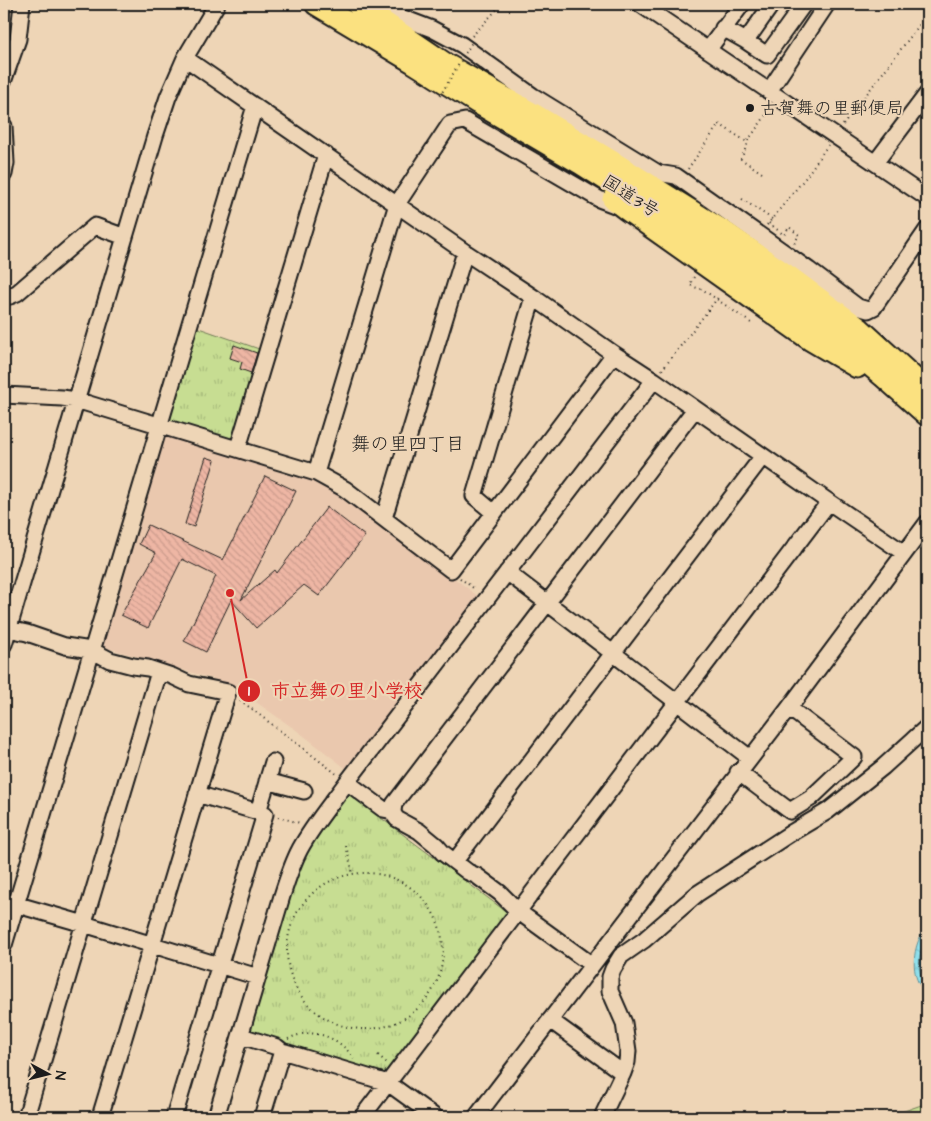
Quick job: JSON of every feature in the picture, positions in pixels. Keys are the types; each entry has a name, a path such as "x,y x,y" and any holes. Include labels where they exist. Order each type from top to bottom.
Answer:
{"highway":[{"name":"国道3号","path":"316,4 580,163 709,245 824,326 927,415"},
{"name":"国道3号","path":"357,4 446,65 535,115 723,231 860,329 927,390"},
{"path":"580,163 595,184 626,209 811,340 864,372 883,376"},
{"path":"658,173 690,210"}],"street":[{"path":"4,80 18,39 22,4"},
{"path":"100,1117 228,692 190,684 148,668 110,660 91,650 65,646 27,632 5,634 168,97 185,58 217,4"},
{"path":"366,4 462,44 533,96 658,173 676,176 793,258 858,307 868,310 874,307 927,230"},
{"path":"640,4 927,198"},
{"path":"708,50 742,4"},
{"path":"746,42 772,4"},
{"path":"723,28 767,55 802,4 823,10 774,94"},
{"path":"185,58 904,553"},
{"path":"875,163 927,94"},
{"path":"4,945 10,903 91,650 255,106"},
{"path":"316,472 397,204 450,124 465,122 599,199 626,209"},
{"path":"4,126 6,163 4,174"},
{"path":"238,448 326,155"},
{"path":"4,295 10,296 17,293 95,226 125,237"},
{"path":"384,518 465,252"},
{"path":"494,513 474,496 533,297"},
{"path":"4,395 76,400 316,472 345,489 451,570 614,354"},
{"path":"216,1117 282,896 300,849 347,782 654,380"},
{"path":"592,965 519,912 500,893 443,853 436,844 397,819 393,811 394,804 695,409"},
{"path":"455,861 763,456"},
{"path":"362,1117 829,502"},
{"path":"476,1117 738,772 789,708 927,523"},
{"path":"507,572 750,758"},
{"path":"26,1117 159,672"},
{"path":"738,772 790,811 811,798 854,758 789,708"},
{"path":"602,1117 627,1062 628,1051 624,1022 610,991 610,978 621,956 644,940 697,894 828,811 883,767 927,727"},
{"path":"174,1117 220,964 262,812 267,781 273,762"},
{"path":"267,781 304,791"},
{"path":"347,782 384,809 393,811"},
{"path":"197,794 262,812"},
{"path":"10,903 220,964 258,977"},
{"path":"550,1020 623,1073"},
{"path":"240,1036 277,1047 282,1051 388,1083 434,1117"},
{"path":"262,1117 282,1051"}],"path":[{"path":"472,36 502,4"},
{"path":"766,227 806,177 927,15"},
{"path":"440,96 472,42"},
{"path":"762,173 740,159 747,146 747,142 774,94"},
{"path":"686,172 719,124 747,142"},
{"path":"742,199 772,219"},
{"path":"769,223 784,235 789,227 800,236 792,248"},
{"path":"697,273 690,285 702,289 717,298 751,323"},
{"path":"654,380 721,293"},
{"path":"451,570 488,599"},
{"path":"228,692 243,701 347,782"},
{"path":"262,812 314,827"},
{"path":"346,846 353,874"},
{"path":"370,873 382,875 412,889 431,911 442,942 438,976 433,989 418,1010 398,1022 371,1029 342,1026 321,1016 308,1005 299,993 291,975 287,958 288,936 298,910 314,891 339,878 353,874 370,873"},
{"path":"282,1051 283,1044 292,1037 307,1033 323,1035 337,1041 348,1050 355,1060 356,1073"}],"shaded area":[{"path":"166,432 323,482 386,526 479,597 348,770 299,732 253,700 217,680 101,646 100,643 161,434"}],"green space":[{"path":"193,326 262,350 235,439 232,441 169,422 167,417"},
{"path":"349,794 508,913 387,1076 284,1047 245,1029 288,897 306,851"},
{"path":"927,1103 927,1117 887,1117"}],"water":[{"path":"927,924 927,993 918,983 914,962 918,942"}],"building":[{"path":"234,345 257,353 251,373 240,369 242,362 230,358"},
{"path":"206,457 215,460 194,527 185,524"},
{"path":"265,476 296,491 241,600 275,570 277,573 327,507 365,536 319,596 304,585 256,628 231,600 206,652 184,641 216,576 182,559 148,628 121,615 156,553 139,544 148,525 223,560"}],"waterway":[{"path":"4,41 9,4"}],"place":[{"name":"古賀舞の里郵便局","path":"750,108"},
{"name":"市立舞の里小学校","path":"230,593"}],"district":[{"name":"舞の里四丁目","path":"408,443"}]}
